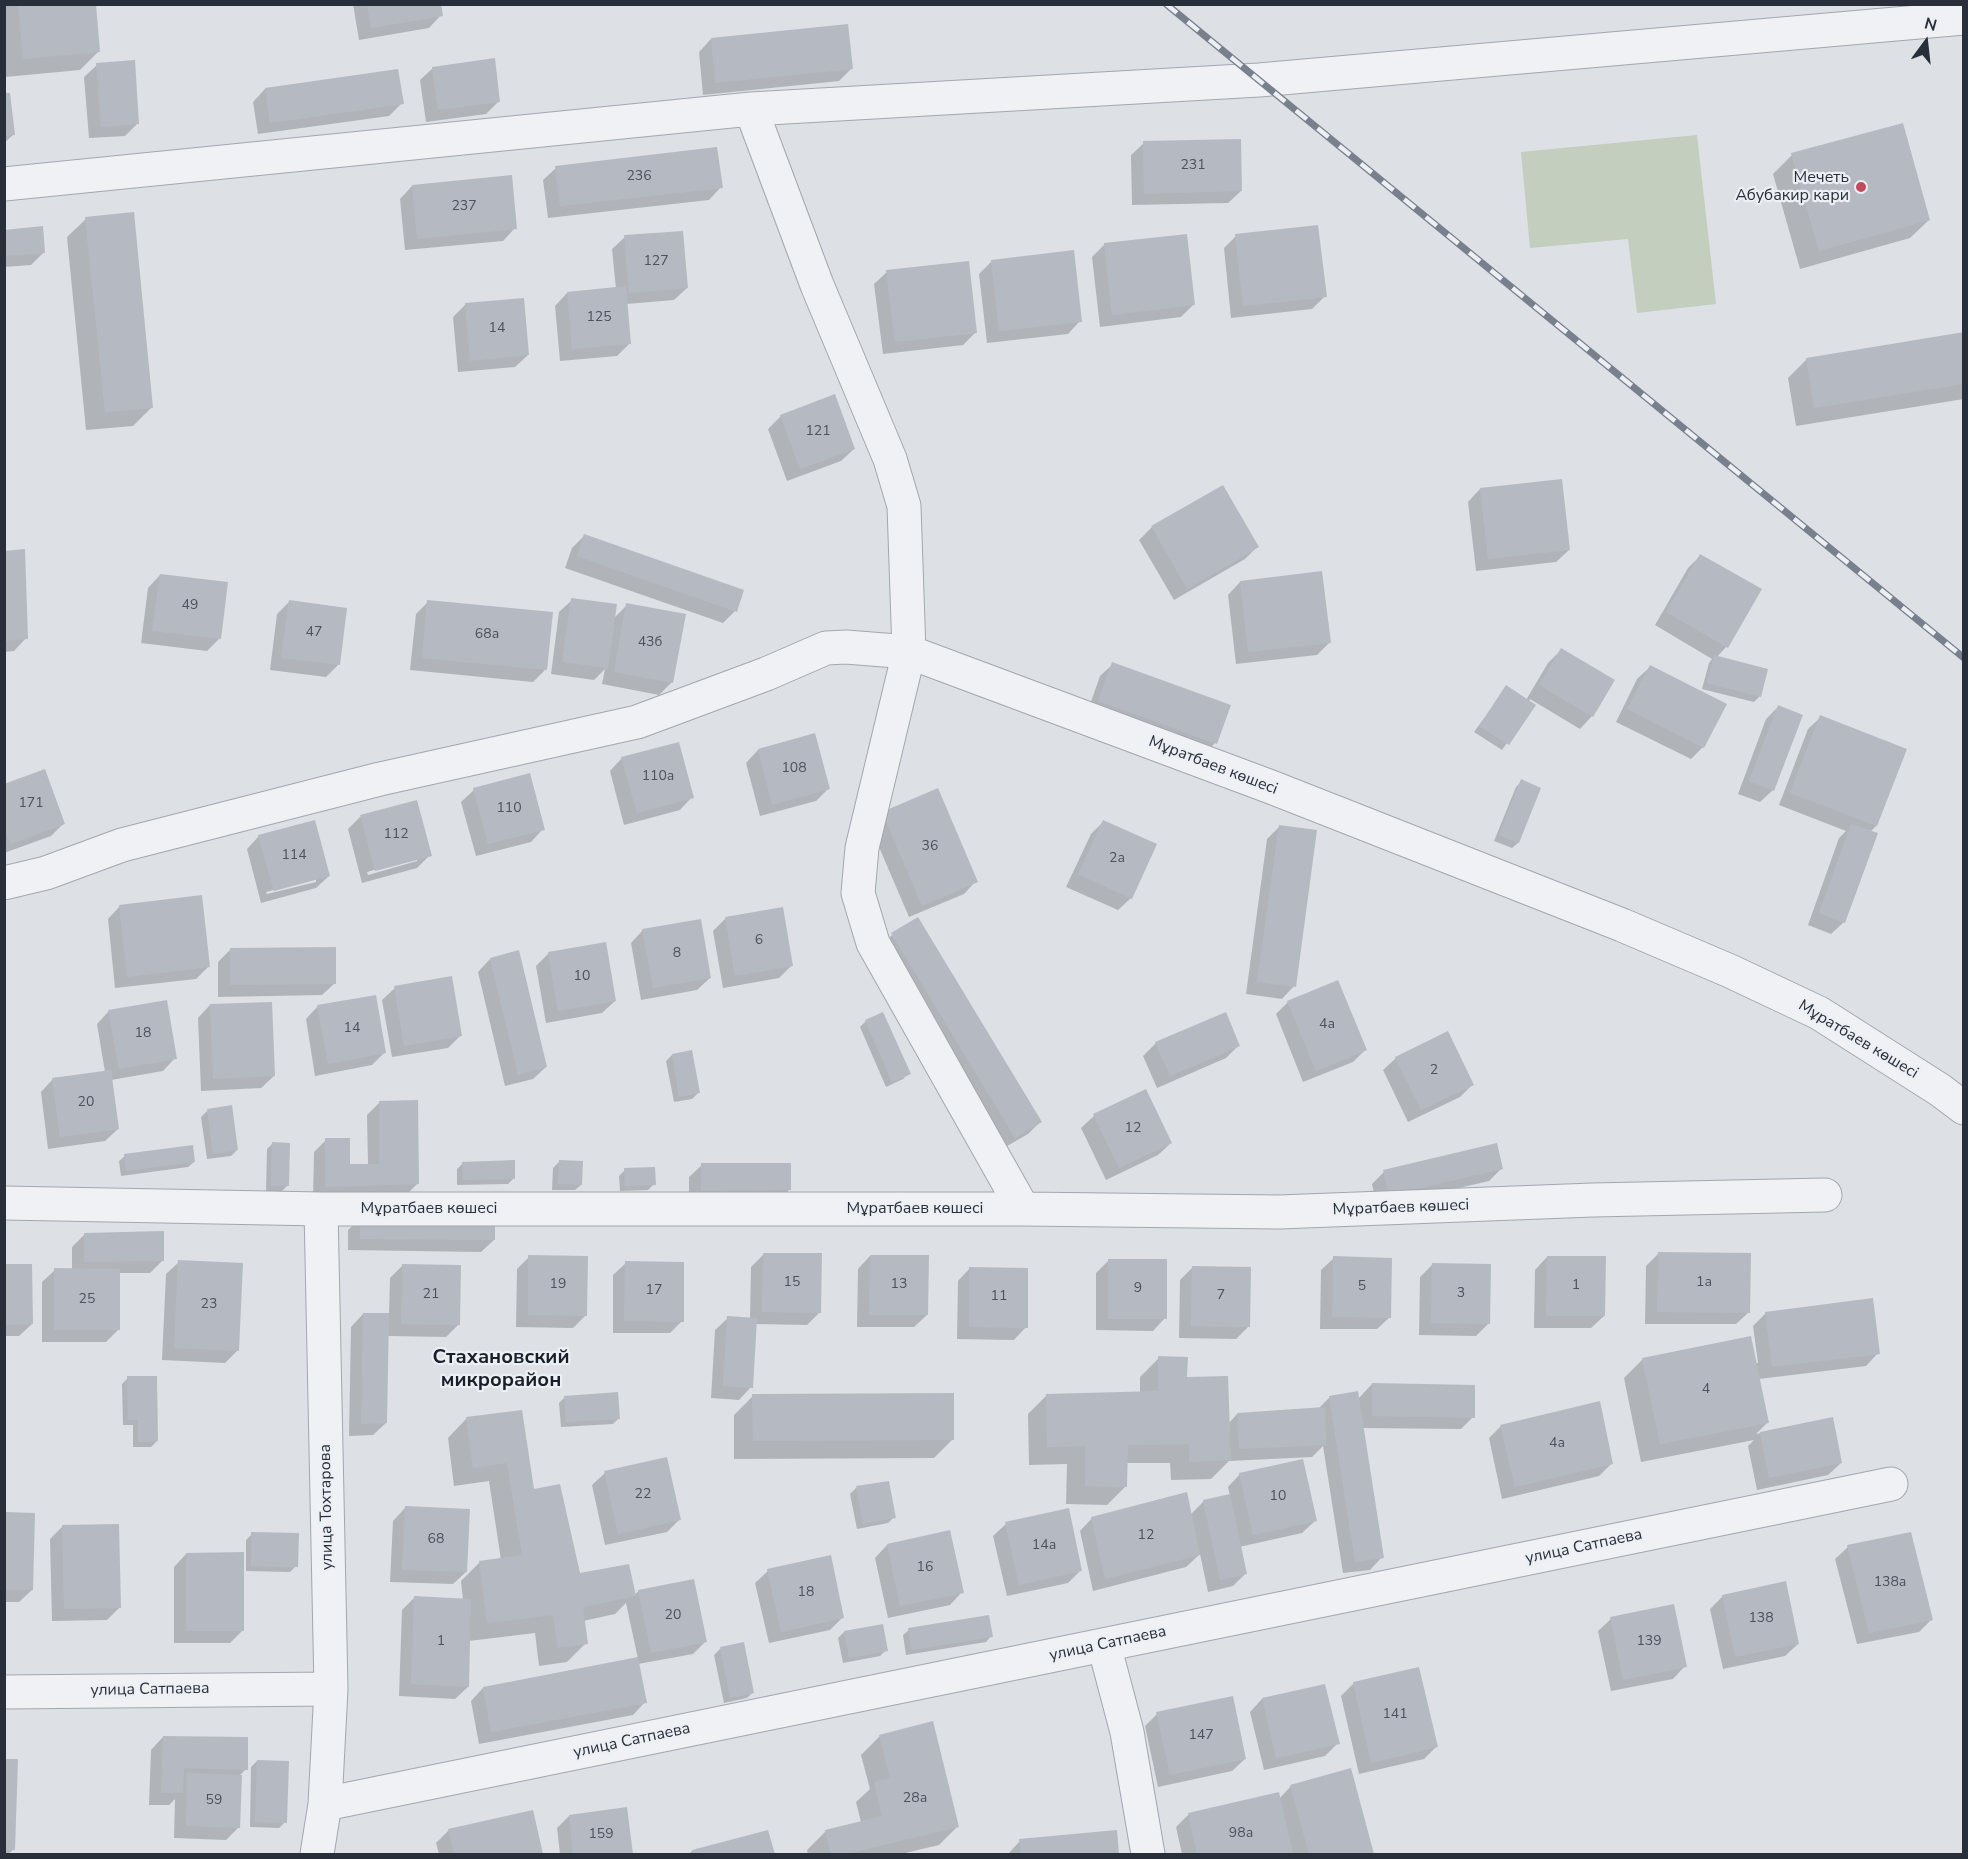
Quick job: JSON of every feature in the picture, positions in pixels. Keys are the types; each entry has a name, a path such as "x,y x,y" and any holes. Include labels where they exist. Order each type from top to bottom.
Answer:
{"street":[{"path":"4,183 751,110 1259,80 1964,18"},
{"path":"751,110 817,285 890,459 904,506 909,652 862,848 858,893 873,943 1023,1209"},
{"name":"Мұратбаев көшесі","path":"4,883 46,873 144,839 380,779 637,722 766,674 826,648 846,647 909,652 1282,792 1622,925 1730,971 1819,1013 1940,1090 1964,1108"},
{"name":"Мұратбаев көшесі","path":"4,1203 321,1209 1023,1209 1279,1212 1593,1200 1825,1195"},
{"name":"улица Тохтарова","path":"317,1854 325,1804 331,1689 321,1209"},
{"name":"улица Сатпаева","path":"325,1804 1891,1484"},
{"path":"1104,1645 1127,1732 1148,1854"},
{"name":"улица Сатпаева","path":"4,1692 331,1689"}],"green space":[{"path":"1697,135 1716,304 1637,313 1628,239 1530,248 1521,152"}],"building":[{"path":"18,4 96,4 100,52 23,59"},
{"path":"367,4 441,4 443,16 371,28"},
{"path":"848,24 853,69 715,83 711,38"},
{"path":"495,58 500,102 438,110 432,67"},
{"path":"135,60 139,124 101,127 96,63"},
{"path":"398,69 404,104 270,123 265,88"},
{"path":"5,93 10,93 15,135 5,136"},
{"name":"Мечеть Абубакир кари","path":"1903,123 1930,220 1819,251 1791,153"},
{"path":"1241,139 1242,191 1144,194 1143,141"},
{"path":"717,147 723,188 560,206 555,166"},
{"path":"512,175 517,229 417,239 412,185"},
{"path":"134,212 153,408 105,412 85,217"},
{"path":"1318,225 1327,297 1243,306 1235,234"},
{"path":"43,226 45,253 4,256 4,230"},
{"path":"683,231 688,288 629,293 624,235"},
{"path":"1187,234 1195,305 1112,315 1104,243"},
{"path":"1074,250 1082,322 999,331 991,260"},
{"path":"969,261 977,333 895,342 886,270"},
{"path":"626,286 631,344 572,349 567,292"},
{"path":"524,298 529,355 470,361 465,303"},
{"path":"1964,332 1964,384 1814,408 1806,358"},
{"path":"835,394 855,449 800,469 780,415"},
{"path":"1562,479 1570,550 1488,559 1480,488"},
{"path":"1223,485 1259,547 1187,589 1151,526"},
{"path":"584,534 744,590 737,612 577,556"},
{"path":"25,549 28,639 4,641 4,551"},
{"path":"1700,554 1762,589 1728,648 1666,612"},
{"path":"1322,571 1331,643 1248,652 1240,581"},
{"path":"160,574 228,582 221,639 152,631"},
{"path":"571,598 617,604 608,668 562,662"},
{"path":"289,600 347,608 340,665 281,658"},
{"path":"427,600 553,612 547,670 422,658"},
{"path":"626,603 686,614 673,683 614,672"},
{"path":"1561,648 1615,680 1593,717 1539,685"},
{"path":"1714,655 1768,669 1761,697 1707,683"},
{"path":"1112,662 1231,705 1217,744 1098,701"},
{"path":"1650,665 1727,704 1704,748 1627,709"},
{"path":"1506,685 1536,705 1509,745 1479,726"},
{"path":"1778,705 1803,715 1774,791 1749,781"},
{"path":"1820,715 1907,749 1877,826 1790,793"},
{"path":"815,733 830,789 772,805 758,749"},
{"path":"679,742 694,798 637,813 621,757"},
{"path":"45,769 65,824 11,844 4,828 4,784"},
{"path":"530,773 545,830 488,844 473,788"},
{"path":"1521,779 1541,788 1519,843 1499,835"},
{"path":"938,788 978,882 922,906 882,812"},
{"path":"417,800 432,856 375,871 360,815"},
{"path":"315,820 330,876 274,891 258,835"},
{"path":"1103,820 1157,844 1132,899 1078,874"},
{"path":"1851,824 1878,833 1845,923 1819,913"},
{"path":"1279,825 1317,830 1296,987 1257,982"},
{"path":"202,895 210,967 127,977 119,905"},
{"path":"783,907 793,966 735,976 725,917"},
{"path":"918,917 1042,1122 1015,1138 891,933"},
{"path":"701,919 711,978 653,988 642,929"},
{"path":"606,942 616,1001 558,1011 548,952"},
{"path":"336,947 336,984 230,985 230,948"},
{"path":"519,950 547,1067 518,1075 490,958"},
{"path":"452,976 462,1036 404,1046 394,986"},
{"path":"1338,980 1367,1050 1316,1071 1287,1001"},
{"path":"376,995 386,1053 328,1064 317,1005"},
{"path":"167,1000 177,1059 119,1069 108,1010"},
{"path":"272,1002 275,1076 213,1079 210,1004"},
{"path":"883,1012 911,1074 892,1082 865,1020"},
{"path":"1226,1012 1240,1046 1170,1076 1155,1042"},
{"path":"1448,1031 1474,1085 1421,1110 1395,1057"},
{"path":"692,1050 700,1093 679,1097 672,1054"},
{"path":"111,1070 119,1129 60,1137 52,1078"},
{"path":"1146,1089 1172,1143 1119,1168 1093,1114"},
{"path":"418,1100 419,1184 325,1187 325,1138 350,1138 350,1164 379,1164 379,1101"},
{"path":"232,1105 238,1150 213,1154 207,1109"},
{"path":"272,1142 290,1143 289,1186 271,1186"},
{"path":"1497,1143 1503,1169 1389,1195 1383,1170"},
{"path":"193,1145 195,1162 126,1171 124,1154"},
{"path":"515,1160 515,1179 463,1180 462,1162"},
{"path":"559,1160 583,1161 582,1185 558,1184"},
{"path":"701,1163 791,1163 791,1190 701,1191"},
{"path":"655,1167 656,1185 625,1186 624,1168"},
{"path":"360,1216 495,1218 495,1240 360,1239"},
{"path":"164,1231 164,1261 84,1262 84,1233"},
{"path":"1658,1252 1751,1253 1750,1313 1657,1312"},
{"path":"763,1253 822,1253 821,1313 762,1312"},
{"path":"528,1255 588,1256 587,1316 528,1315"},
{"path":"870,1255 929,1255 928,1315 869,1315"},
{"path":"1333,1256 1392,1258 1391,1318 1332,1317"},
{"path":"1547,1256 1606,1256 1605,1316 1546,1316"},
{"path":"1108,1259 1167,1259 1167,1319 1108,1319"},
{"path":"178,1260 243,1263 239,1351 174,1348"},
{"path":"625,1261 684,1262 684,1322 624,1321"},
{"path":"1432,1263 1491,1264 1490,1324 1431,1323"},
{"path":"4,1264 32,1264 33,1324 4,1325"},
{"path":"402,1264 461,1265 460,1325 401,1324"},
{"path":"1192,1266 1251,1267 1250,1327 1191,1326"},
{"path":"969,1267 1028,1268 1028,1328 969,1327"},
{"path":"54,1268 120,1269 120,1330 54,1330"},
{"path":"1873,1298 1880,1354 1772,1367 1765,1312"},
{"path":"363,1313 389,1313 387,1423 361,1424"},
{"path":"727,1316 757,1318 753,1388 723,1386"},
{"path":"1751,1336 1769,1423 1660,1444 1642,1358"},
{"path":"1158,1356 1188,1357 1187,1377 1228,1376 1231,1460 1189,1462 1189,1444 1128,1445 1127,1487 1085,1486 1085,1446 1047,1447 1046,1394 1158,1391"},
{"path":"127,1376 157,1376 158,1441 138,1442 138,1420 128,1420"},
{"path":"1372,1383 1475,1385 1475,1418 1372,1416"},
{"path":"1358,1391 1384,1558 1355,1562 1329,1396"},
{"path":"618,1392 620,1419 566,1422 564,1396"},
{"path":"954,1393 954,1440 753,1441 752,1394"},
{"path":"1600,1401 1613,1464 1515,1487 1500,1425"},
{"path":"1325,1407 1326,1445 1239,1449 1237,1413"},
{"path":"522,1410 534,1489 560,1484 580,1573 629,1564 636,1596 583,1607 588,1644 558,1648 553,1615 487,1623 479,1561 522,1555 507,1463 473,1468 466,1417"},
{"path":"1833,1417 1842,1463 1769,1478 1760,1432"},
{"path":"667,1457 681,1520 618,1534 604,1471"},
{"path":"1303,1459 1317,1521 1253,1535 1239,1473"},
{"path":"889,1481 896,1518 863,1524 856,1486"},
{"path":"1187,1492 1200,1555 1105,1579 1091,1517"},
{"path":"1230,1494 1247,1574 1220,1580 1203,1500"},
{"path":"405,1506 470,1509 467,1572 402,1570"},
{"path":"1069,1508 1082,1571 1019,1585 1005,1522"},
{"path":"4,1512 35,1513 33,1590 4,1590"},
{"path":"119,1524 121,1608 64,1609 62,1525"},
{"path":"950,1530 964,1593 900,1606 887,1544"},
{"path":"251,1532 299,1533 298,1567 251,1566"},
{"path":"1911,1532 1933,1620 1869,1633 1847,1545"},
{"path":"244,1552 244,1631 186,1631 186,1553"},
{"path":"831,1555 844,1618 781,1632 767,1569"},
{"path":"694,1579 707,1642 651,1653 638,1590"},
{"path":"1786,1581 1799,1644 1735,1657 1722,1595"},
{"path":"414,1596 471,1599 469,1687 411,1684"},
{"path":"1674,1604 1687,1667 1623,1680 1610,1617"},
{"path":"989,1615 993,1637 911,1650 908,1628"},
{"path":"883,1624 888,1651 849,1658 844,1631"},
{"path":"744,1642 754,1693 730,1698 720,1647"},
{"path":"638,1657 647,1703 491,1732 483,1687"},
{"path":"1419,1667 1438,1747 1371,1763 1353,1682"},
{"path":"1325,1684 1340,1744 1276,1758 1262,1698"},
{"path":"1233,1696 1246,1759 1170,1775 1156,1712"},
{"path":"933,1721 959,1827 846,1854 831,1854 825,1830 882,1816 874,1782 890,1778 879,1735"},
{"path":"163,1736 248,1737 248,1770 184,1768 183,1793 161,1793"},
{"path":"4,1759 18,1759 15,1850 4,1850"},
{"path":"257,1760 289,1761 287,1823 255,1822"},
{"path":"1351,1768 1374,1854 1309,1854 1290,1785"},
{"path":"187,1773 242,1775 240,1828 186,1826"},
{"path":"1279,1792 1293,1854 1197,1854 1188,1813"},
{"path":"627,1807 633,1854 573,1854 569,1815"},
{"path":"533,1810 543,1854 454,1854 448,1829"},
{"path":"768,1830 775,1854 693,1854 692,1850"},
{"path":"1117,1830 1119,1854 1021,1854 1019,1839"}],"railway":[{"path":"1166,4 1964,658"}],"place":[{"name":"Мечеть Абубакир кари","path":"1861,187"}],"district":[{"name":"Стахановский микрорайон","path":"501,1370"}]}
